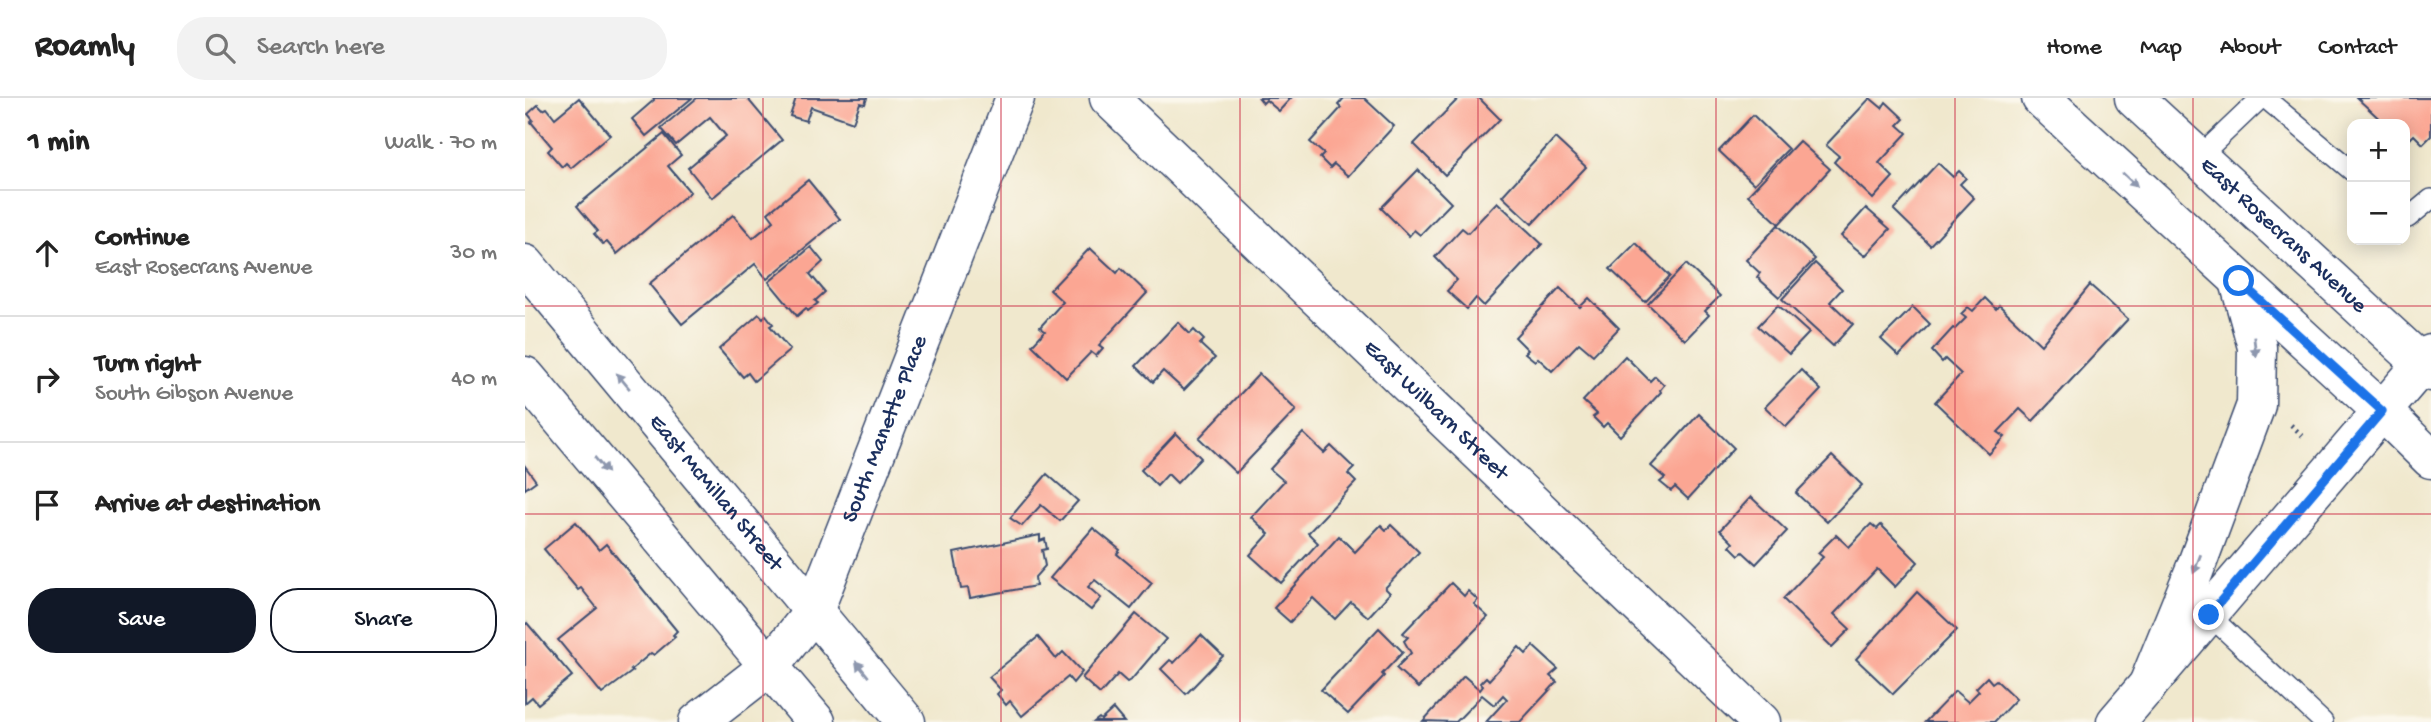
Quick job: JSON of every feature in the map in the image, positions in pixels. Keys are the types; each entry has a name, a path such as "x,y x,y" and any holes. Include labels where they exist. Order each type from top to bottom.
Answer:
{"street":[{"name":"South Manette Place","path":"698,722 771,666 814,611 1015,98"},
{"name":"East Wilbarn Street","path":"1109,98 1761,722"},
{"path":"2041,98 2431,459"},
{"name":"East Rosecrans Avenue","path":"2134,98 2428,364"},
{"name":"East McMillan Street","path":"525,264 906,722"},
{"path":"2147,687 2195,569 2256,405 2257,347 2239,281"},
{"path":"2116,722 2382,411 2428,364"},
{"path":"525,376 817,722"}],"lane":[{"path":"2198,158 2263,98 2347,167"},
{"path":"2410,216 2431,199"},
{"path":"2209,615 2323,722"}],"building":[{"path":"579,98 610,135 571,168 566,163 562,167 548,151 552,147 531,122 533,120 528,114 538,105 543,110 547,108 555,118"},
{"path":"653,98 692,98 646,136 632,119 654,100"},
{"path":"697,98 747,98 782,140 712,198 688,168 726,136 710,117 676,145 661,128"},
{"path":"796,98 867,98 865,104 860,103 853,122 811,107 806,121 790,116"},
{"path":"1259,98 1291,98 1279,111 1266,100 1263,103"},
{"path":"1344,98 1364,98 1394,126 1348,176 1334,164 1330,168 1320,158 1324,154 1310,142 1341,108 1338,105"},
{"path":"1459,98 1479,98 1500,119 1445,175 1414,144"},
{"path":"1870,98 1882,108 1886,102 1904,119 1898,125 1907,133 1879,163 1893,177 1873,199 1834,162 1839,156 1826,145"},
{"path":"2357,98 2431,98 2431,136 2423,144 2414,135 2410,139 2410,119 2380,119"},
{"path":"1753,115 1788,149 1754,184 1719,151"},
{"path":"664,134 681,155 668,166 690,192 617,254 607,242 603,244 594,234 598,231 577,206"},
{"path":"1555,138 1586,167 1532,224 1502,196"},
{"path":"1799,141 1830,169 1779,224 1748,195"},
{"path":"1938,163 1953,177 1959,171 1966,178 1960,184 1974,198 1930,245 1894,210"},
{"path":"1418,170 1451,203 1420,235 1414,230 1409,236 1381,208"},
{"path":"808,180 840,219 767,279 755,264 682,324 649,284 733,215 753,238 774,221 768,213"},
{"path":"1497,202 1542,244 1484,306 1476,298 1467,309 1447,291 1457,280 1435,257 1462,228 1468,233"},
{"path":"1866,208 1890,229 1865,256 1841,236"},
{"path":"1778,225 1815,259 1779,297 1757,277 1760,273 1746,260"},
{"path":"1636,243 1670,276 1645,302 1610,269"},
{"path":"811,247 823,262 810,274 825,292 815,301 818,303 797,316 769,282"},
{"path":"1090,248 1117,273 1121,268 1147,293 1099,345 1103,348 1096,356 1091,352 1066,378 1032,345 1045,331 1040,327 1063,302 1050,290"},
{"path":"1815,263 1842,289 1830,302 1853,324 1833,346 1782,299"},
{"path":"1686,264 1720,296 1705,311 1709,315 1685,340 1648,304"},
{"path":"2090,285 2128,319 2033,421 2020,409 1998,432 2005,437 1989,454 1935,402 1961,374 1945,359 1942,362 1932,351 1966,318 1961,314 1968,307 1973,311 1985,298 1996,309 1999,305 2041,345"},
{"path":"1560,288 1580,307 1589,298 1619,328 1593,355 1579,343 1552,371 1538,358 1535,361 1525,353 1528,350 1515,337"},
{"path":"1778,305 1809,333 1789,354 1758,326"},
{"path":"1913,307 1930,324 1899,356 1881,339"},
{"path":"759,314 763,318 766,315 773,324 770,326 790,350 754,381 748,373 743,377 719,349"},
{"path":"1178,322 1190,334 1194,330 1204,340 1200,344 1215,358 1184,390 1163,371 1153,382 1136,366"},
{"path":"1625,356 1650,381 1655,376 1664,385 1661,392 1620,436 1607,423 1603,427 1593,417 1597,414 1583,401"},
{"path":"1801,370 1821,390 1786,427 1765,407"},
{"path":"1259,374 1296,410 1236,473 1199,438"},
{"path":"1699,414 1734,448 1688,499 1675,487 1671,491 1660,482 1665,478 1651,466"},
{"path":"1176,433 1201,458 1177,483 1168,474 1157,486 1141,470"},
{"path":"1303,433 1324,453 1331,446 1354,468 1348,474 1356,482 1308,533 1318,543 1281,583 1250,555 1269,534 1251,517 1284,481 1270,469"},
{"path":"1832,456 1862,485 1827,522 1796,493"},
{"path":"525,466 536,481 525,489"},
{"path":"1047,474 1078,501 1060,521 1041,505 1022,526 1010,518"},
{"path":"1751,497 1787,531 1756,564 1743,552 1739,555 1730,546 1733,543 1720,530"},
{"path":"576,522 599,550 606,544 677,631 673,635 675,637 654,655 651,653 631,670 633,671 602,694 558,640 597,608 581,588 578,590 544,549"},
{"path":"1871,524 1877,529 1881,525 1918,562 1895,587 1877,569 1834,614 1850,629 1832,647 1783,599 1823,557 1818,553 1836,535 1849,547"},
{"path":"1381,525 1386,530 1391,525 1419,552 1385,588 1390,593 1368,617 1351,602 1335,619 1313,598 1290,622 1274,608 1339,536 1355,552"},
{"path":"1093,528 1120,550 1117,554 1152,583 1131,609 1095,580 1088,587 1101,598 1091,610 1050,578"},
{"path":"1040,535 1040,541 1045,539 1047,549 1042,550 1045,566 1035,577 1036,586 970,598 968,588 961,589 954,553"},
{"path":"1451,583 1464,596 1468,591 1478,600 1474,604 1488,617 1418,688 1396,668 1411,653 1404,641 1408,637 1403,633"},
{"path":"1917,592 1957,630 1893,694 1856,659"},
{"path":"1136,614 1166,639 1132,679 1127,682 1118,674 1100,694 1082,678"},
{"path":"527,623 572,676 538,704 532,697 525,703"},
{"path":"1379,628 1403,652 1348,714 1321,690"},
{"path":"1201,635 1223,656 1186,694 1161,669 1170,660 1174,663"},
{"path":"1038,637 1056,659 1063,652 1082,672 1073,683 1068,677 1022,716 1010,701 1006,705 997,694 1001,690 989,677"},
{"path":"1533,646 1558,669 1550,676 1557,682 1520,722 1486,722 1507,699 1503,695 1494,705 1482,695 1456,722 1423,721 1464,676 1480,690 1483,686 1480,683 1486,677 1489,680 1519,647 1526,654"},
{"path":"1987,677 1992,683 1996,680 2016,699 1994,722 1925,722 1955,691 1968,702 1979,691 1976,688"},
{"path":"1113,709 1124,722 1094,722 1099,718 1101,720"}],"route":[{"path":"2209,615 2382,411 2239,281"}]}
